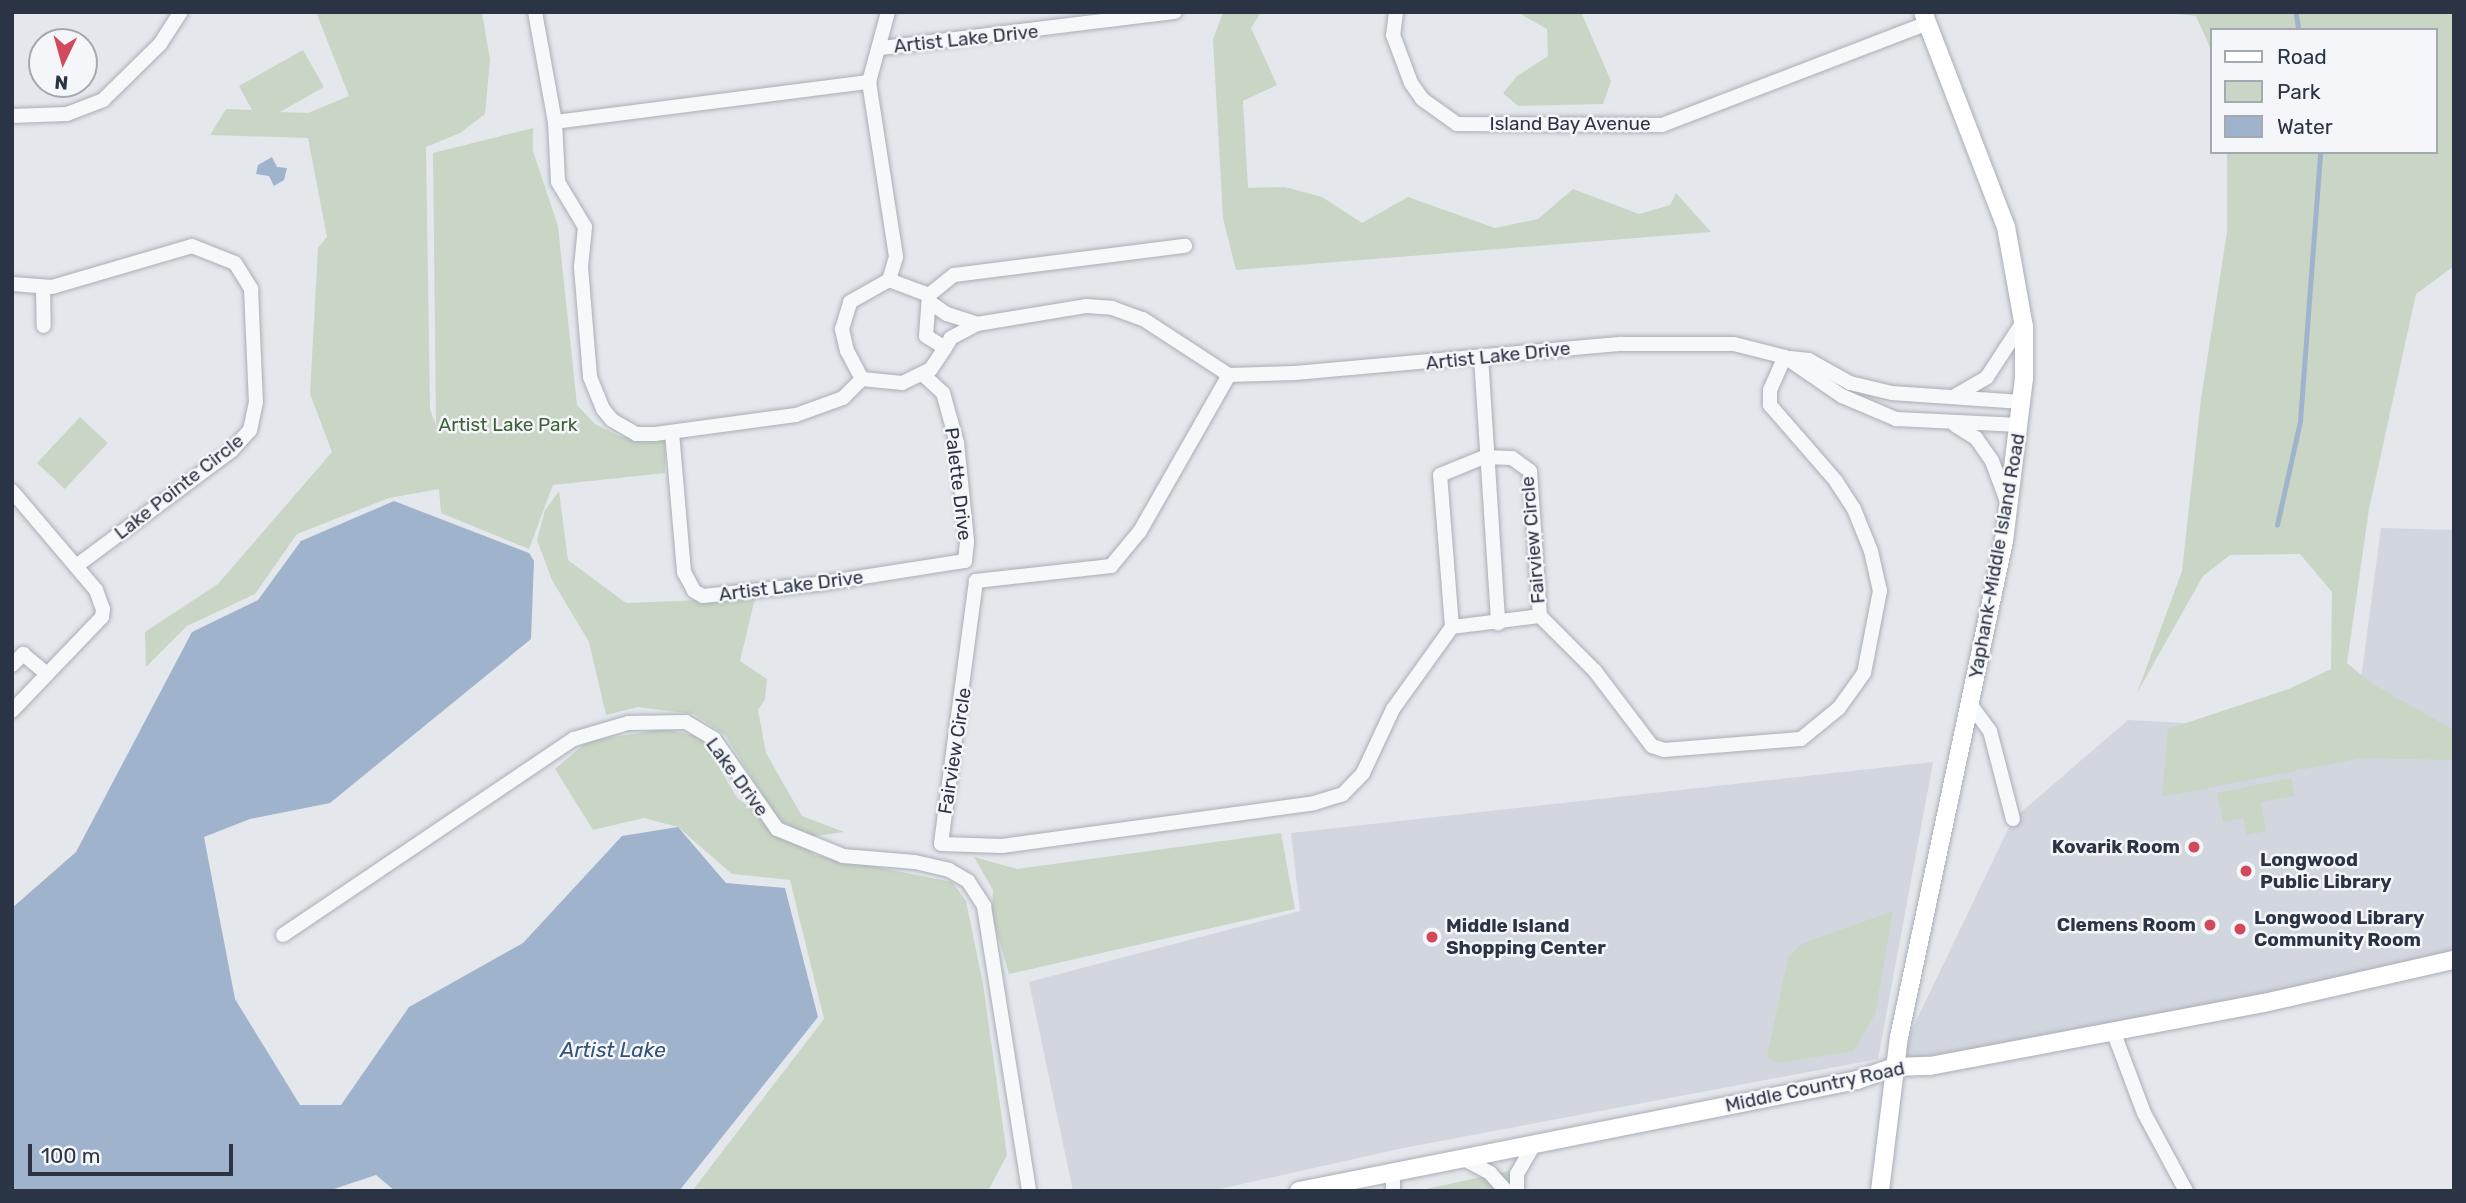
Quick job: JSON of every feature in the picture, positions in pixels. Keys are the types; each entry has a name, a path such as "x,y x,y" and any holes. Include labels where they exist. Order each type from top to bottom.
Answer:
{"main road":[{"name":"Yaphank-Middle Island Road","path":"1880,1191 1894,1067 1971,705 2009,508 2022,402 2023,320 2006,227 1926,18"},
{"name":"Middle Country Road","path":"1299,1191 1393,1182 1464,1159 1857,1080 1894,1067 1930,1066 2454,960"}],"street":[{"path":"12,116 64,115 103,100 160,44 181,12"},
{"path":"535,12 555,122 558,181 585,227 581,267 596,394 612,420 636,434 672,432 796,415 843,398 862,379"},
{"name":"Artist Lake Drive","path":"888,12 881,48 869,82 896,257 889,280"},
{"name":"Artist Lake Drive","path":"881,48 1175,12"},
{"name":"Island Bay Avenue","path":"1396,12 1393,35 1411,83 1422,99 1457,124 1662,125 1926,18"},
{"path":"555,122 869,82"},
{"name":"Lake Pointe Circle","path":"12,284 43,287 192,246 235,263 245,275 255,307 256,402 250,430 231,451 76,566"},
{"path":"945,348 926,336 923,327 930,299 954,275 1185,246"},
{"path":"862,379 847,351 842,330 846,309 870,287 889,280 930,299 947,314 976,324"},
{"path":"43,287 44,326"},
{"path":"862,379 902,383 924,375 951,338 976,324 1086,306 1112,308 1143,319 1229,374"},
{"path":"1952,397 1987,377 2015,341 2023,320"},
{"name":"Artist Lake Drive","path":"1229,374 1295,373 1694,342 1734,344 1785,357 1863,408 1896,419 1954,424 2020,425"},
{"path":"1481,357 1485,457 1498,623"},
{"path":"1785,357 1809,360 1850,383 1892,393 2022,402"},
{"name":"Fairview Circle","path":"1485,457 1513,458 1530,471 1540,616 1595,671 1647,741 1658,749 1801,739 1839,708 1864,673 1880,591 1871,551 1854,509 1836,481 1770,404 1770,390 1785,357"},
{"name":"Fairview Circle","path":"1229,374 1140,531 1111,566 976,581 942,844 1002,846 1314,803 1343,794 1363,773 1393,709 1452,627 1540,616"},
{"name":"Palette Drive","path":"924,375 943,393 957,443 967,541 965,561"},
{"path":"1954,424 1976,438 1992,461 2009,508"},
{"name":"Artist Lake Drive","path":"672,432 684,572 694,591 703,596 818,584 965,561"},
{"path":"1452,627 1440,475 1485,457"},
{"path":"12,491 96,590 103,608 102,617 12,710"},
{"path":"12,665 23,654 47,674"},
{"path":"1971,705 1990,731 2012,819"},
{"name":"Lake Drive","path":"283,935 575,739 628,723 686,722 714,739 776,829 843,856 915,862 949,870 968,880 984,906 1029,1191"},
{"path":"2113,1031 2144,1113 2186,1191"},
{"path":"1517,1191 1517,1174 1534,1145"},
{"path":"1464,1159 1490,1173 1506,1191"}],"shaded area":[{"path":"2381,528 2454,530 2454,955 1894,1067 2013,819 2128,720 2354,732"},
{"path":"1933,762 1878,1059 1403,1148 1211,1191 1073,1191 1029,982 1300,911 1291,833"}],"green space":[{"name":"Artist Lake Park","path":"316,12 482,12 490,60 485,114 460,133 426,147 430,409 436,426 433,153 533,128 533,151 558,226 577,405 595,424 619,436 665,440 665,473 553,485 529,549 441,513 439,489 389,498 297,534 255,594 187,626 146,667 145,632 218,584 332,452 310,394 318,248 327,237 308,138 210,135 226,109 252,110 239,86 303,50 324,87 280,112 308,113 349,96"},
{"path":"1223,12 1261,12 1251,28 1277,85 1243,101 1248,188 1285,187 1322,197 1362,223 1408,197 1495,228 1538,219 1573,189 1639,214 1670,205 1676,193 1711,232 1236,270 1223,218 1213,40"},
{"path":"1517,12 1581,12 1611,81 1603,104 1518,106 1503,93 1517,76 1548,56 1547,29"},
{"path":"2161,12 2454,12 2454,266 2416,294 2369,509 2347,663 2371,683 2454,730 2454,760 2361,758 2162,797 2168,729 2289,689 2331,669 2332,592 2300,554 2230,555 2203,576 2137,693 2182,571 2201,399 2227,232 2227,154 2438,154 2438,28 2210,28 2210,48 2196,16"},
{"path":"80,417 108,443 65,489 37,463"},
{"path":"559,491 568,560 626,603 755,598 740,661 767,679 765,699 758,710 766,753 802,816 844,832 808,837 778,819 725,735 694,714 638,707 606,715 589,642 552,580 537,540 545,510"},
{"path":"664,729 701,737 737,798 815,855 952,882 966,901 983,984 1007,1155 988,1191 692,1191 824,1019 790,880 732,874 678,827 644,818 593,830 555,769 588,741"},
{"path":"2291,778 2295,796 2261,802 2266,831 2247,835 2243,818 2223,822 2217,793"},
{"path":"1281,833 1295,909 1009,974 992,916 993,890 974,857 1017,869"},
{"path":"1893,911 1875,1014 1854,1051 1779,1063 1767,1057 1788,957 1801,944"},
{"path":"1523,1168 1523,1191 1417,1191"}],"water":[{"path":"272,157 277,167 287,168 284,180 274,186 269,176 256,174 258,165"},
{"name":"Artist Lake","path":"394,501 529,553 534,561 531,639 330,803 250,819 204,837 235,999 300,1105 341,1105 409,1007 523,943 622,836 678,827 726,883 785,888 818,1017 679,1191 395,1191 376,1175 328,1191 12,1191 12,908 76,852 192,632 258,600 301,541"}],"waterway":[{"path":"2296,12 2299,28"},
{"path":"2277,525 2300,421 2320,154"}],"place":[{"name":"Kovarik Room","path":"2194,847"},
{"name":"Longwood Public Library","path":"2246,871"},
{"name":"Clemens Room","path":"2210,925"},
{"name":"Longwood Library Community Room","path":"2240,929"},
{"name":"Middle Island Shopping Center","path":"1432,937"}]}
